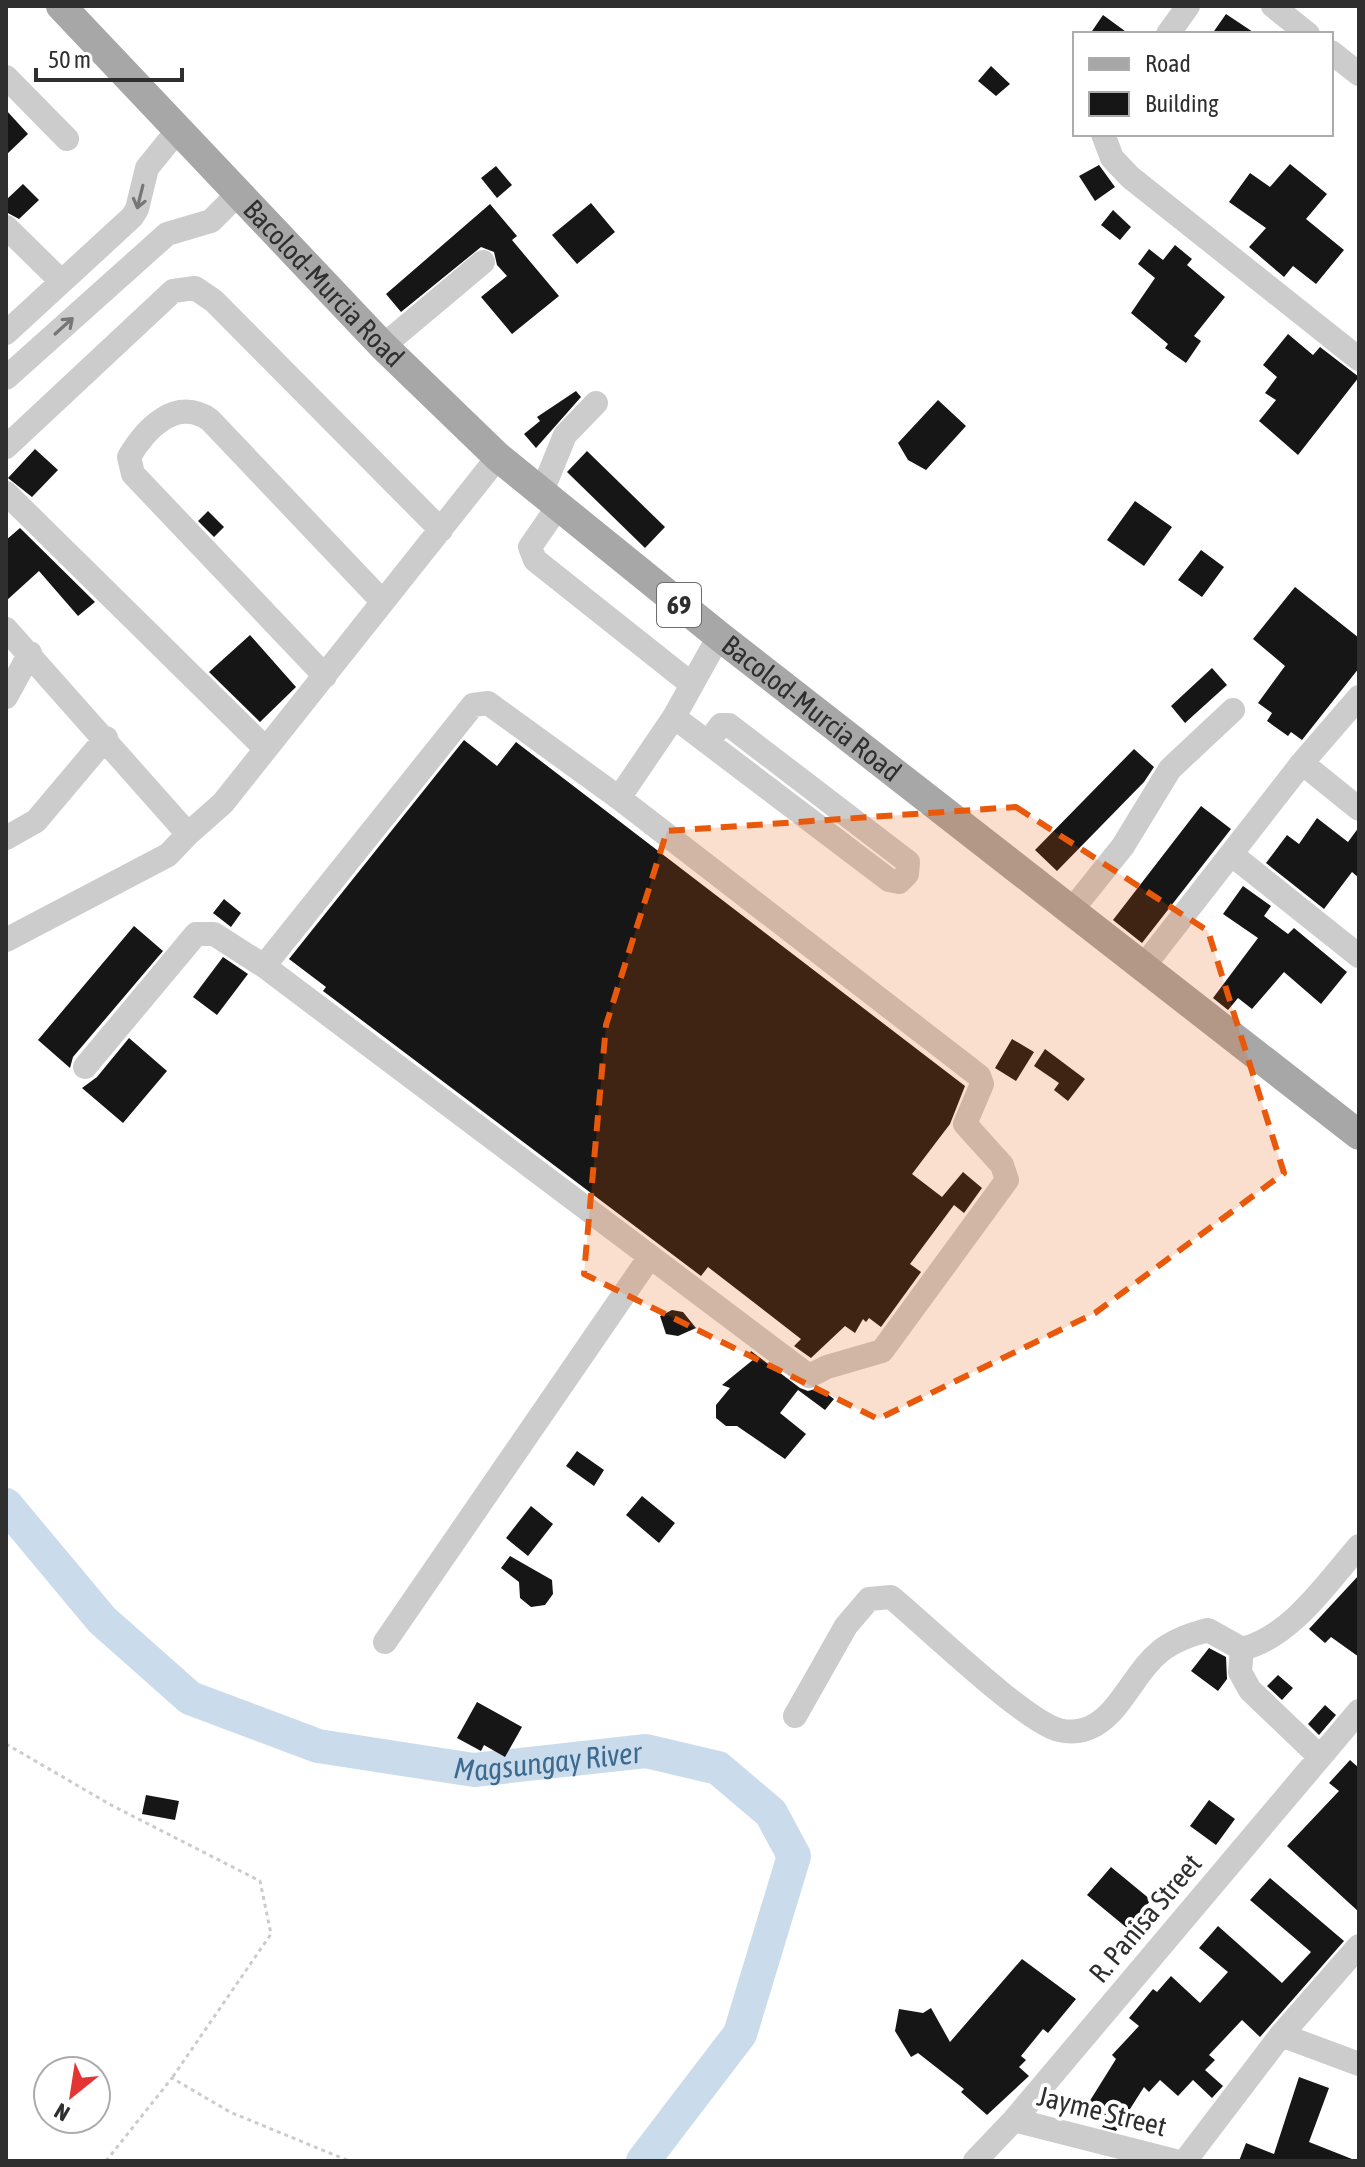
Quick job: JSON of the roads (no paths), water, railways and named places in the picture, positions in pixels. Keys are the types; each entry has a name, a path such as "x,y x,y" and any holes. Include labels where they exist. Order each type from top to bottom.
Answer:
{"main road":[{"name":"Bacolod-Murcia Road","path":"61,6 383,346 498,457 719,636 1359,1135"}],"street":[{"path":"1169,32 1188,6"},
{"path":"1273,6 1306,32"},
{"path":"1333,54 1359,74"},
{"path":"8,83 67,139"},
{"path":"6,333 132,217 137,209 147,168 177,131"},
{"path":"1104,136 1112,158 1130,177 1359,359"},
{"path":"6,377 167,234 211,221 237,195"},
{"path":"6,227 61,281"},
{"path":"89,256 115,281"},
{"path":"383,346 483,262"},
{"path":"6,447 173,291 195,288 214,301 441,530"},
{"path":"596,403 565,435 549,501 530,547 535,560 690,683"},
{"path":"325,676 133,474 129,457 135,446 158,422 184,409 196,409 382,601"},
{"path":"6,940 168,855 223,803 498,457"},
{"path":"7,497 265,748"},
{"path":"6,629 106,738 188,834"},
{"path":"619,798 674,717 690,683 719,636"},
{"path":"6,697 30,653"},
{"path":"1143,967 1302,763 1359,697"},
{"path":"85,1067 196,934 214,934 264,966 809,1376 827,1367 882,1351 1007,1180 1002,1165 965,1124 982,1084 979,1076 619,798 488,703 479,701 264,966"},
{"path":"1071,911 1123,846 1170,769 1233,710"},
{"path":"674,717 889,880 899,882 907,874 908,862 729,725 721,725 708,742"},
{"path":"6,838 36,821 106,738"},
{"path":"1302,763 1359,809"},
{"path":"829,834 844,814"},
{"path":"1231,854 1359,956"},
{"path":"385,1642 649,1258"},
{"path":"795,1716 846,1626 869,1599 891,1597 1024,1709 1058,1730 1082,1732 1102,1722 1151,1657 1179,1638 1208,1630 1242,1649 1264,1643 1310,1602 1359,1546"},
{"path":"1242,1649 1240,1672 1250,1690 1320,1757"},
{"name":"R. Panisa Street","path":"975,2161 1014,2120 1359,1711"},
{"path":"1185,2161 1281,2035 1359,1946"},
{"path":"1281,2035 1359,2064"},
{"name":"Jayme Street","path":"1014,2120 1175,2161"}],"waterway":[{"name":"Magsungay River","path":"6,1505 102,1620 190,1698 318,1746 474,1770 646,1751 718,1768 771,1813 794,1856 740,2034 643,2161"}]}
